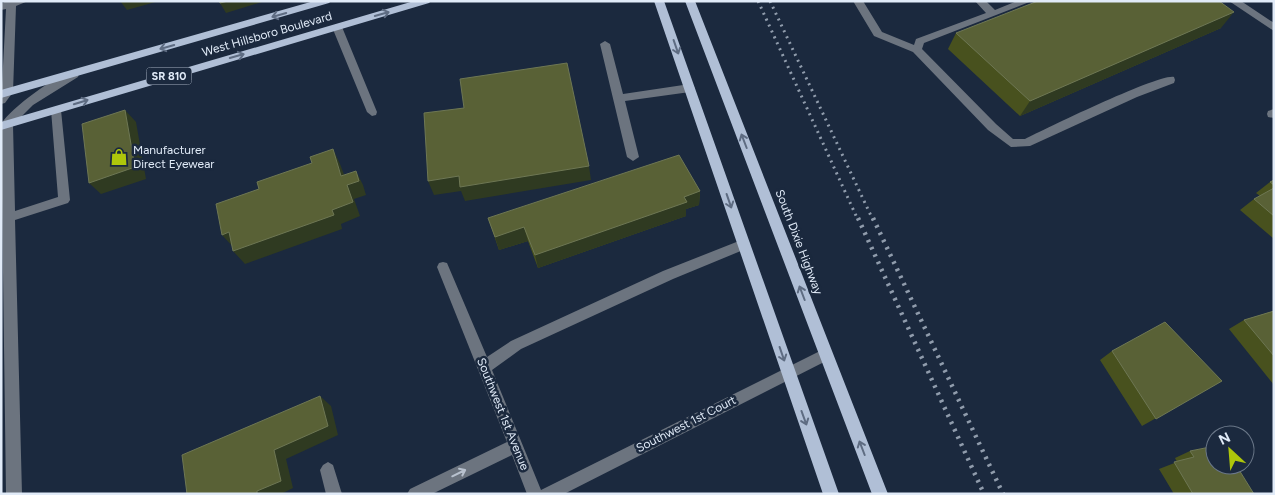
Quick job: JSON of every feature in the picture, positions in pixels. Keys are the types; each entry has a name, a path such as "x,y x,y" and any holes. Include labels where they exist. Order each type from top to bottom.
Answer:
{"main road":[{"name":"West Hillsboro Boulevard","path":"4,96 326,1"},
{"name":"West Hillsboro Boulevard","path":"4,125 426,1"},
{"path":"660,1 831,494"},
{"name":"South Dixie Highway","path":"690,1 880,494"}],"street":[{"path":"4,96 7,4 23,1"},
{"path":"858,1 878,34 917,50 978,113 1011,142 1026,142 1142,90 1170,80"},
{"path":"980,1 993,14"},
{"path":"917,50 920,41 1027,1"},
{"path":"1234,1 1274,28"},
{"path":"337,27 372,112"},
{"path":"605,44 633,157"},
{"path":"14,494 6,338 7,218 4,125 35,98 74,74"},
{"path":"619,98 690,88"},
{"path":"7,218 64,200 56,110"},
{"path":"484,367 516,345 668,275 744,244"},
{"name":"Southwest 1st Avenue","path":"443,267 535,494"},
{"name":"Southwest 1st Court","path":"547,494 788,372 826,355"},
{"path":"415,494 516,445"},
{"path":"328,470 334,494"}],"building":[{"path":"1038,1 1219,1 1234,12 1030,101 956,33"},
{"path":"567,63 589,166 460,187 459,176 428,181 424,113 464,108 460,79"},
{"path":"125,110 135,167 89,183 82,124"},
{"path":"333,149 341,176 356,171 359,181 347,185 353,202 332,210 334,215 233,251 229,232 222,235 216,204 259,189 257,182 312,163 310,157"},
{"path":"679,155 700,191 684,197 687,202 535,255 524,227 495,237 488,218"},
{"path":"1274,188 1274,216 1254,199"},
{"path":"1274,311 1274,356 1244,320"},
{"path":"1165,322 1222,381 1156,419 1112,351"},
{"path":"320,396 328,426 274,450 281,481 257,491 257,494 187,494 182,455"},
{"path":"1205,448 1205,475 1242,475 1254,494 1193,494 1174,462 1194,457 1190,451"}],"railway":[{"path":"758,1 858,220"},
{"path":"770,1 873,220"},
{"path":"858,218 984,494"},
{"path":"873,218 1003,494"}],"place":[{"name":"Manufacturer Direct Eyewear","path":"119,157"}]}
